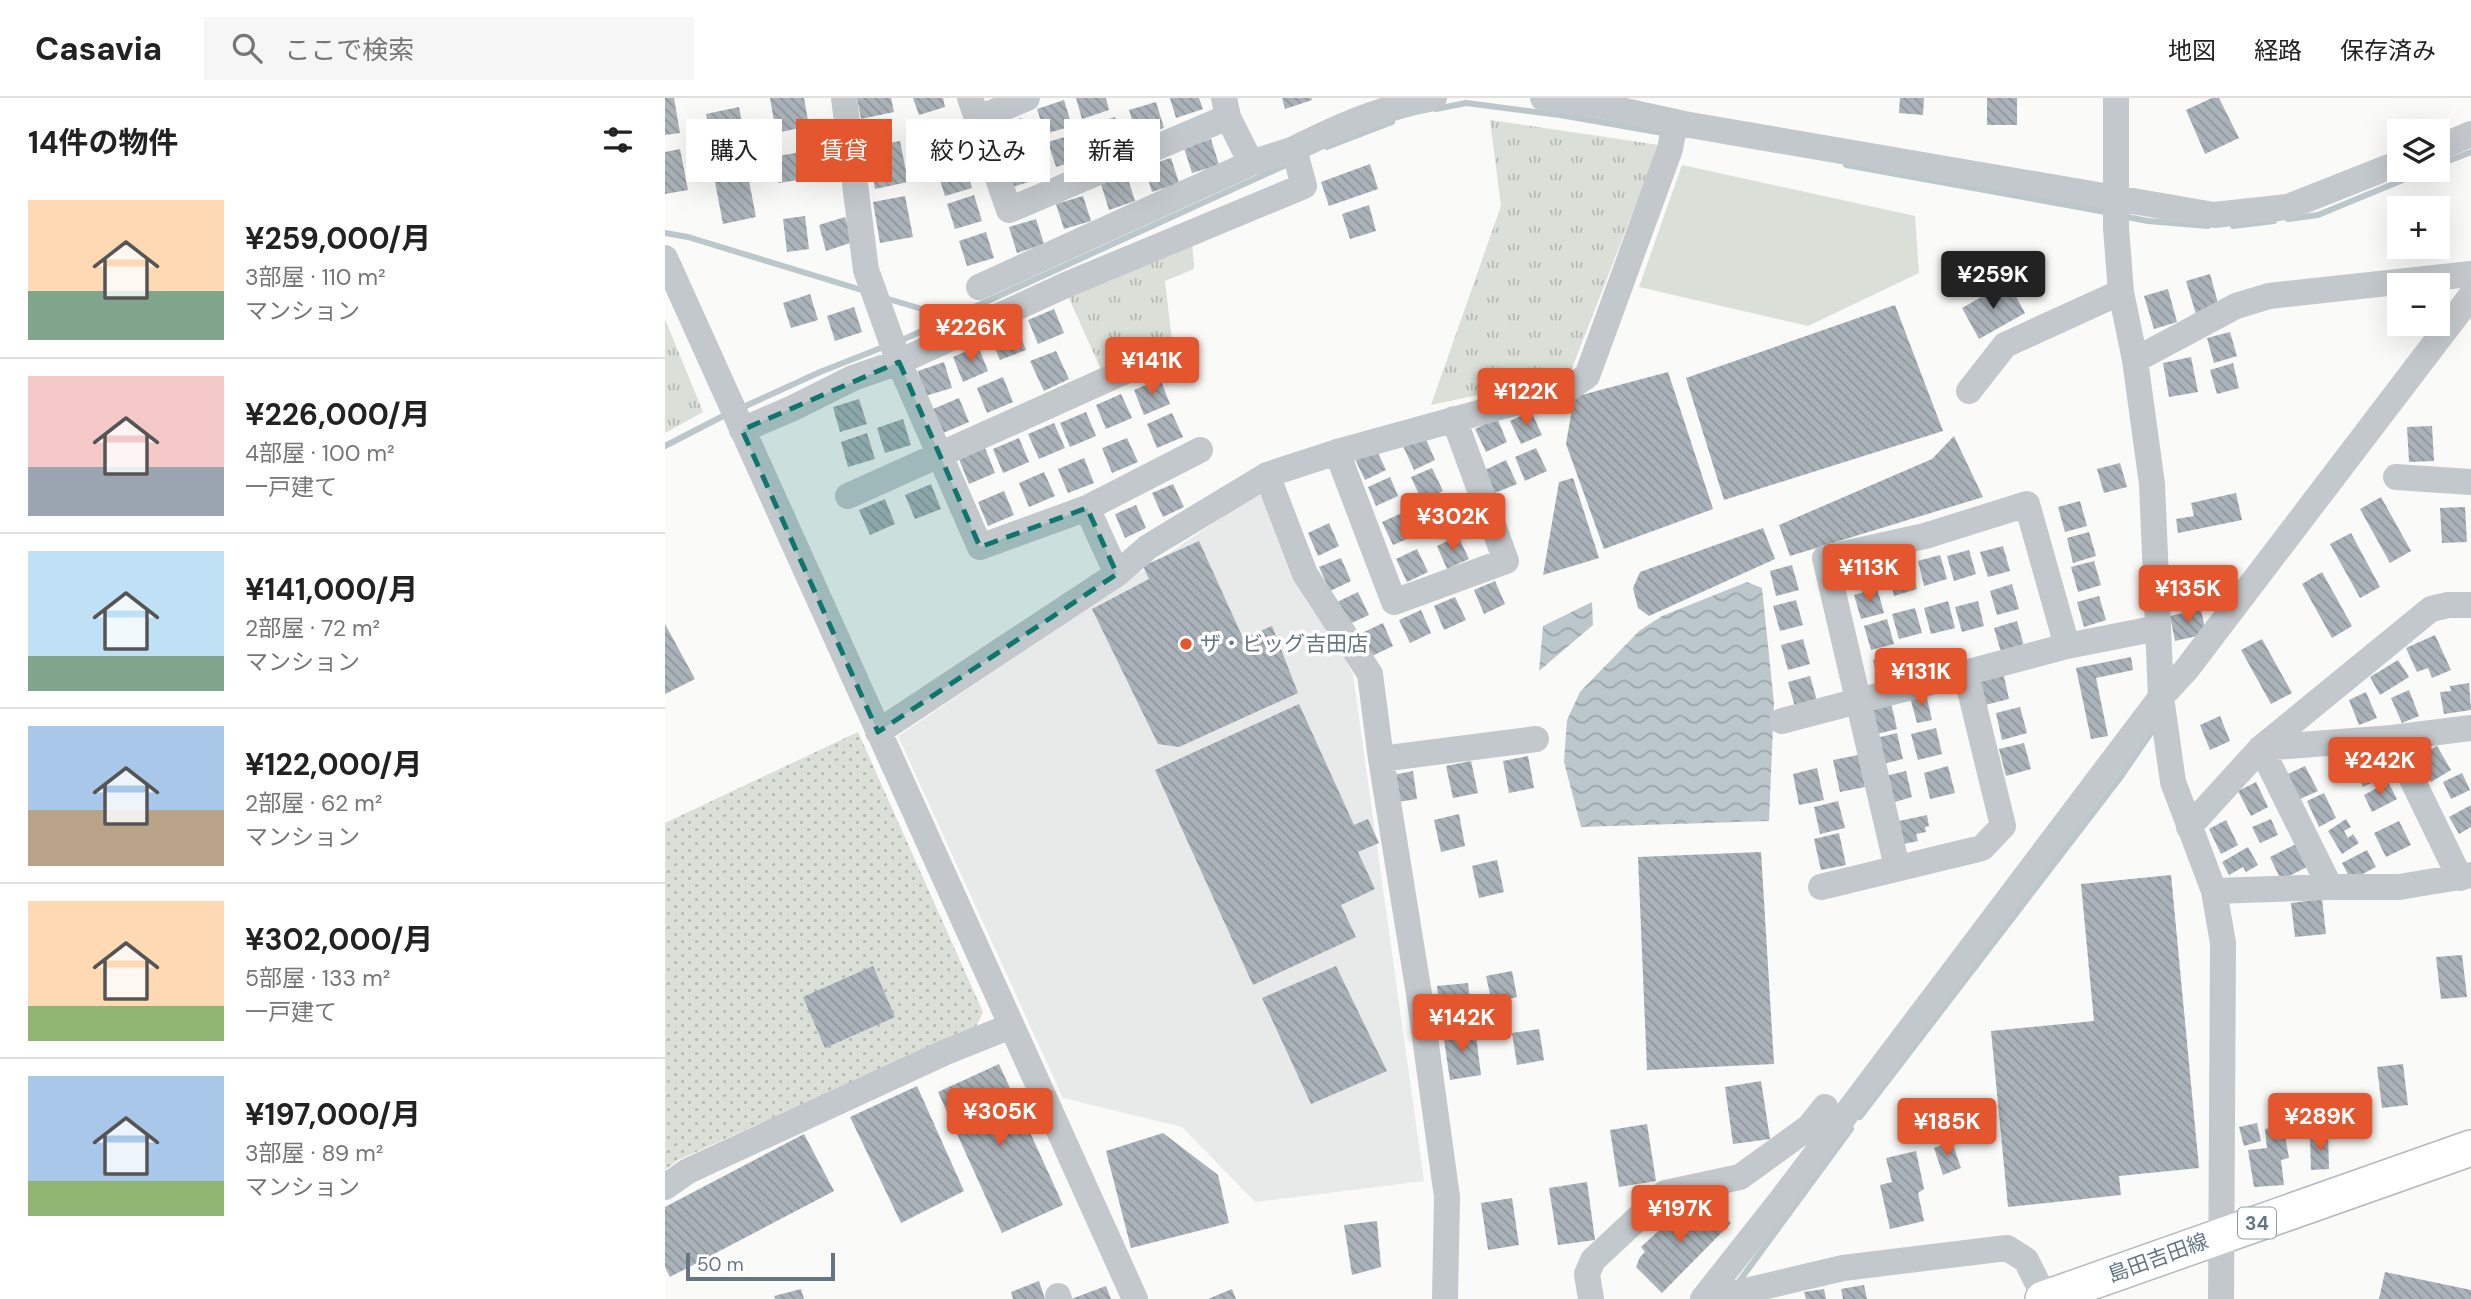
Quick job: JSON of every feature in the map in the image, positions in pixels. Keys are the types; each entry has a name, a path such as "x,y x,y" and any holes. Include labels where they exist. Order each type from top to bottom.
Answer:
{"main road":[{"name":"島田吉田線","path":"2108,1299 2222,1246 2471,1148"},
{"name":"島田吉田線","path":"2044,1299 2471,1172"}],"street":[{"path":"844,98 866,270 898,359 980,547 1087,508 1200,450"},
{"path":"1027,98 973,108 1009,210 1226,108 1251,163"},
{"path":"979,287 1251,163 1296,158 1335,128 1394,106 1434,98"},
{"path":"1543,98 1607,107 1673,133 2214,215 2288,207 2387,168"},
{"path":"2116,98 2116,228 2121,292 2135,360 2152,484 2161,702 2172,782 2214,891 2223,943 2221,1299"},
{"path":"878,732 1117,574 1148,547 1267,475 1337,452 1569,388 1587,376 1673,133"},
{"path":"2450,143 2471,134"},
{"path":"741,427 793,408 853,377 1304,186 1296,158"},
{"path":"665,258 1135,1299"},
{"path":"2135,360 2236,306 2269,296 2471,274"},
{"path":"1969,391 2005,345 2121,292"},
{"path":"1703,1299 2195,660 2471,296"},
{"path":"848,496 1148,361"},
{"path":"1337,452 1394,601 1506,561 1454,419"},
{"path":"1267,475 1305,574 1370,674 1447,1198 1445,1299"},
{"path":"2396,477 2471,482"},
{"path":"1897,867 1825,558 1925,536 2027,505 2067,646"},
{"path":"1087,508 1117,574"},
{"path":"2189,827 2261,748 2431,609 2448,605 2471,605"},
{"path":"1782,720 2067,646 2158,628"},
{"path":"1821,887 1982,848 2003,826 1966,674"},
{"path":"2261,748 2392,738 2471,727"},
{"path":"2214,891 2399,887 2465,876 2392,738"},
{"path":"1381,759 1536,739"},
{"path":"2261,748 2330,887"},
{"path":"665,1187 688,1171 946,1052 1011,1026"},
{"path":"1591,1299 1587,1274 1593,1260 1665,1193 1740,1177 1809,1127 1825,1107"},
{"path":"1714,1299 1843,1268 2007,1248 2026,1260 2044,1299"}],"highlighted area":[{"path":"899,362 980,547 1087,508 1117,574 878,732 742,430"}],"shaded area":[{"path":"1255,495 1266,497 1353,675 1424,1181 1255,1202 1182,1127 1063,1098 898,736"}],"green space":[{"path":"1490,120 1659,145 1569,376 1431,405 1501,206"},
{"path":"1682,165 1915,216 1919,273 1808,326 1639,287"},
{"path":"1192,240 1194,269 1165,281 1172,341 1103,374 1068,296"},
{"path":"665,319 703,412 665,433"},
{"path":"858,732 983,1012 976,1027 678,1160 665,1170 665,823"}],"water":[{"path":"1747,582 1762,588 1774,703 1769,821 1581,827 1564,762 1567,720 1580,692 1639,631 1662,616"},
{"path":"1592,602 1593,625 1539,671 1543,626"}],"building":[{"path":"665,98 674,98 680,133 665,135"},
{"path":"770,98 804,98 808,119 796,119 796,129 782,132 782,119 774,119"},
{"path":"857,98 891,98 894,112 861,119"},
{"path":"913,98 943,98 945,107 919,115"},
{"path":"1076,98 1106,98 1109,110 1082,119"},
{"path":"1170,98 1199,98 1203,109 1176,118"},
{"path":"1282,98 1311,98 1312,100 1285,109"},
{"path":"1900,98 1924,98 1923,115 1899,113"},
{"path":"1987,98 2017,98 2017,125 1987,125"},
{"path":"2212,98 2219,98 2239,138 2205,154 2186,110"},
{"path":"1064,100 1070,119 1064,119 1064,128 1050,133 1050,119 1040,119 1037,109"},
{"path":"1156,102 1164,128 1160,129 1160,119 1132,119 1129,110"},
{"path":"739,107 741,119 707,119 706,114"},
{"path":"1064,137 1064,165 1056,167 1050,141"},
{"path":"1211,139 1219,165 1192,173 1184,148"},
{"path":"900,141 908,182 875,189 874,182 892,182 892,142"},
{"path":"680,149 688,190 665,194 665,152"},
{"path":"796,153 796,180 778,183 782,182 782,155"},
{"path":"1171,158 1179,183 1152,192 1149,182 1160,182 1160,161"},
{"path":"1370,164 1378,189 1329,206 1321,182"},
{"path":"715,182 749,182 756,217 723,224"},
{"path":"941,182 970,182 972,188 945,196"},
{"path":"1010,182 1029,182 1012,187"},
{"path":"1129,182 1135,201 1109,210 1101,184"},
{"path":"974,195 982,221 955,229 947,204"},
{"path":"905,196 913,237 880,243 873,202"},
{"path":"1083,196 1091,221 1064,229 1056,204"},
{"path":"1369,205 1376,231 1350,239 1342,214"},
{"path":"805,216 809,249 787,252 783,219"},
{"path":"845,217 853,242 826,251 819,225"},
{"path":"1036,219 1044,244 1017,253 1009,227"},
{"path":"986,232 994,258 967,266 959,241"},
{"path":"2210,274 2219,307 2196,314 2186,281"},
{"path":"2008,282 2025,313 1979,339 1962,308"},
{"path":"2168,289 2177,322 2154,329 2144,296"},
{"path":"810,294 818,320 791,328 783,303"},
{"path":"1895,305 1943,431 1724,500 1686,378"},
{"path":"854,307 862,332 835,341 827,316"},
{"path":"1054,309 1064,333 1038,344 1028,320"},
{"path":"1016,325 1026,350 1000,360 990,336"},
{"path":"2230,332 2237,356 2214,363 2207,338"},
{"path":"978,346 988,371 963,382 953,357"},
{"path":"1056,351 1069,379 1044,391 1030,361"},
{"path":"2191,357 2198,392 2169,397 2163,363"},
{"path":"944,362 952,388 925,396 918,371"},
{"path":"2233,363 2239,388 2217,394 2210,370"},
{"path":"1668,372 1713,509 1604,549 1566,444 1574,397"},
{"path":"1003,377 1013,402 987,413 977,388"},
{"path":"1160,379 1170,404 1144,415 1134,390"},
{"path":"1121,394 1132,418 1106,429 1096,405"},
{"path":"959,398 969,422 943,433 933,409"},
{"path":"859,399 867,424 840,432 833,407"},
{"path":"1531,411 1542,435 1521,444 1510,421"},
{"path":"1086,412 1096,436 1070,447 1060,423"},
{"path":"1172,413 1183,437 1157,448 1147,424"},
{"path":"1497,418 1507,442 1486,452 1475,429"},
{"path":"903,419 911,445 885,453 877,428"},
{"path":"1054,423 1065,448 1039,459 1028,434"},
{"path":"2432,426 2434,461 2409,462 2407,427"},
{"path":"867,433 875,459 848,467 841,442"},
{"path":"1954,436 1983,497 1790,556 1779,525 1932,459"},
{"path":"1425,437 1435,460 1414,470 1403,446"},
{"path":"1019,438 1029,462 1003,473 993,449"},
{"path":"1127,438 1138,462 1112,473 1102,448"},
{"path":"1375,447 1386,470 1365,480 1354,457"},
{"path":"985,448 995,473 969,484 959,459"},
{"path":"1536,448 1547,471 1525,481 1515,457"},
{"path":"1084,458 1094,483 1068,493 1058,469"},
{"path":"1506,460 1517,484 1495,493 1485,470"},
{"path":"2120,463 2127,487 2104,493 2097,469"},
{"path":"1432,468 1443,491 1422,501 1411,477"},
{"path":"1044,472 1055,496 1029,507 1019,483"},
{"path":"1390,477 1398,496 1376,506 1368,487"},
{"path":"1573,478 1599,558 1543,575 1559,482"},
{"path":"931,484 941,509 915,519 905,495"},
{"path":"1173,484 1184,507 1163,517 1152,493"},
{"path":"1004,491 1014,515 988,526 978,502"},
{"path":"2236,493 2242,520 2178,533 2176,519 2194,516 2191,503"},
{"path":"2381,497 2411,551 2390,563 2360,509"},
{"path":"885,499 895,524 870,535 859,510"},
{"path":"1446,499 1456,522 1435,532 1424,508"},
{"path":"2080,501 2087,526 2065,532 2058,507"},
{"path":"1136,505 1146,528 1125,538 1115,514"},
{"path":"2465,507 2467,542 2442,543 2440,508"},
{"path":"1404,512 1414,536 1393,545 1382,522"},
{"path":"1329,523 1339,546 1318,556 1308,533"},
{"path":"1763,528 1775,559 1649,616 1638,608 1633,588 1640,572"},
{"path":"2089,532 2096,556 2073,563 2067,538"},
{"path":"2351,533 2380,587 2360,598 2330,544"},
{"path":"1458,536 1469,559 1447,569 1437,546"},
{"path":"1199,541 1243,638 1272,626 1298,693 1179,747 1158,744 1092,609 1149,579 1143,566"},
{"path":"2003,546 2010,571 1988,577 1980,552"},
{"path":"1417,549 1428,572 1407,582 1396,559"},
{"path":"1969,550 1976,574 1954,581 1947,556"},
{"path":"1940,555 1947,579 1924,586 1918,561"},
{"path":"1341,558 1351,581 1330,591 1319,567"},
{"path":"1861,559 1868,584 1846,590 1839,565"},
{"path":"2094,561 2101,585 2078,592 2071,567"},
{"path":"1910,564 1917,589 1894,596 1888,571"},
{"path":"1792,565 1799,590 1776,596 1770,571"},
{"path":"2322,572 2352,626 2332,638 2302,584"},
{"path":"1495,581 1505,604 1484,614 1474,590"},
{"path":"2012,584 2019,609 1997,615 1990,591"},
{"path":"1877,588 1884,613 1861,619 1854,595"},
{"path":"1358,592 1369,615 1347,625 1337,602"},
{"path":"2099,596 2106,620 2084,627 2077,602"},
{"path":"1455,597 1466,620 1444,630 1434,606"},
{"path":"1796,600 1803,625 1780,631 1773,606"},
{"path":"1948,601 1955,628 1931,634 1924,608"},
{"path":"1978,601 1984,626 1962,632 1955,607"},
{"path":"1915,608 1922,633 1899,639 1892,614"},
{"path":"2201,609 2206,634 2175,641 2170,616"},
{"path":"1421,610 1431,633 1410,643 1399,620"},
{"path":"1887,619 1894,644 1871,650 1864,626"},
{"path":"2017,621 2024,646 2001,652 1994,628"},
{"path":"1383,623 1393,646 1372,656 1362,633"},
{"path":"665,624 695,679 665,694"},
{"path":"2435,635 2451,670 2432,678 2428,668 2417,672 2406,648"},
{"path":"1803,639 1810,664 1788,670 1781,645"},
{"path":"2262,639 2292,693 2271,704 2241,650"},
{"path":"1895,654 1902,679 1879,685 1873,660"},
{"path":"2131,657 2133,670 2096,678 2108,736 2091,739 2076,668"},
{"path":"2398,660 2409,677 2380,695 2370,677"},
{"path":"2003,672 2009,699 1985,705 1978,679"},
{"path":"1810,676 1817,701 1795,707 1788,682"},
{"path":"2469,683 2471,710 2444,714 2440,692 2451,691 2450,686"},
{"path":"2409,690 2419,716 2402,723 2391,698"},
{"path":"2366,692 2377,718 2359,725 2349,700"},
{"path":"1926,694 1932,720 1917,723 1910,697"},
{"path":"1891,703 1897,729 1873,735 1866,709"},
{"path":"1299,704 1354,825 1368,819 1379,843 1358,852 1375,889 1341,905 1356,937 1253,985 1155,770"},
{"path":"2020,707 2027,733 2002,740 1996,713"},
{"path":"2220,716 2230,741 2210,750 2200,725"},
{"path":"1936,728 1942,754 1918,760 1911,734"},
{"path":"1897,733 1903,759 1879,765 1872,739"},
{"path":"2024,743 2031,769 2006,776 1999,749"},
{"path":"2437,746 2451,770 2431,782 2417,757"},
{"path":"2368,753 2381,778 2363,787 2351,762"},
{"path":"1858,755 1865,787 1840,792 1833,760"},
{"path":"1528,756 1534,788 1509,793 1503,761"},
{"path":"1471,761 1478,793 1453,798 1446,766"},
{"path":"1948,766 1955,793 1930,799 1924,773"},
{"path":"2305,766 2318,791 2300,799 2288,774"},
{"path":"1817,768 1824,800 1799,805 1793,774"},
{"path":"1413,771 1417,799 1398,802 1393,775"},
{"path":"1906,771 1912,797 1888,804 1881,777"},
{"path":"2462,773 2470,790 2451,799 2443,782"},
{"path":"2256,782 2268,807 2251,816 2238,791"},
{"path":"2388,782 2397,799 2372,812 2364,795"},
{"path":"2324,793 2336,818 2319,827 2307,801"},
{"path":"1838,801 1845,828 1820,834 1814,807"},
{"path":"2471,805 2471,827 2459,834 2449,817"},
{"path":"1459,814 1465,846 1441,852 1434,820"},
{"path":"1927,815 1929,826 1925,827 1926,832 1916,834 1918,841 1904,844 1899,821"},
{"path":"2271,819 2278,835 2260,843 2252,827"},
{"path":"2346,819 2351,827 2344,831 2348,838 2353,834 2359,843 2342,854 2328,831"},
{"path":"2226,820 2238,845 2221,854 2209,829"},
{"path":"2399,821 2411,845 2386,857 2374,833"},
{"path":"1839,833 1846,865 1821,870 1814,839"},
{"path":"2296,844 2307,867 2281,880 2270,857"},
{"path":"2248,847 2258,865 2246,872 2243,867 2229,875 2222,862"},
{"path":"2367,850 2376,867 2351,880 2342,863"},
{"path":"1761,852 1774,1064 1647,1070 1638,857"},
{"path":"1497,860 1504,892 1479,898 1472,866"},
{"path":"2171,875 2199,1168 2119,1176 2121,1195 2008,1207 1991,1031 2094,1021 2081,884"},
{"path":"2322,899 2326,934 2295,937 2291,903"},
{"path":"2462,955 2467,997 2441,999 2436,957"},
{"path":"873,966 895,1017 825,1048 803,997"},
{"path":"1336,966 1387,1071 1311,1104 1262,998"},
{"path":"1512,971 1517,997 1492,1003 1486,976"},
{"path":"1468,983 1472,1019 1441,1023 1437,986"},
{"path":"1475,1028 1481,1075 1450,1080 1443,1033"},
{"path":"1539,1029 1544,1060 1517,1065 1512,1033"},
{"path":"999,1064 1063,1205 1002,1233 938,1092"},
{"path":"2403,1064 2408,1105 2382,1108 2377,1067"},
{"path":"1761,1081 1770,1139 1733,1144 1725,1087"},
{"path":"917,1086 964,1191 901,1223 850,1117"},
{"path":"2257,1123 2261,1141 2244,1146 2239,1127"},
{"path":"1647,1124 1656,1181 1619,1187 1610,1130"},
{"path":"2283,1125 2289,1158 2281,1160 2284,1185 2254,1187 2248,1150 2267,1148 2265,1129"},
{"path":"1163,1133 1218,1175 1229,1223 1131,1248 1106,1151"},
{"path":"804,1134 834,1191 670,1277 665,1267 665,1207"},
{"path":"2328,1136 2329,1169 2311,1170 2310,1137"},
{"path":"1952,1142 1961,1168 1943,1175 1934,1148"},
{"path":"1916,1151 1924,1189 1918,1193 1924,1221 1890,1229 1880,1185 1892,1182 1886,1158"},
{"path":"1587,1182 1595,1240 1558,1245 1549,1188"},
{"path":"1512,1198 1519,1245 1488,1250 1481,1203"},
{"path":"1711,1205 1731,1223 1662,1293 1636,1267 1645,1252 1641,1247 1677,1214"},
{"path":"1377,1221 1381,1267 1352,1275 1344,1225"},
{"path":"2385,1272 2471,1290 2471,1299 2379,1299"},
{"path":"1039,1281 1045,1299 1013,1299 1011,1292"},
{"path":"1864,1285 1867,1299 1843,1299 1841,1289"},
{"path":"1106,1286 1111,1299 1071,1299"},
{"path":"801,1289 804,1299 775,1299 774,1296"},
{"path":"1232,1289 1236,1299 1208,1299"},
{"path":"1824,1289 1826,1299 1806,1299 1804,1292"}],"waterway":[{"path":"1436,109 1466,103 1560,115 1663,133"},
{"path":"1327,147 1392,122"},
{"path":"2450,160 2471,152"},
{"path":"900,341 1288,164"},
{"path":"1846,165 2111,213"},
{"path":"2288,219 2318,215 2398,182"},
{"path":"2122,216 2208,226"},
{"path":"2233,226 2274,221"},
{"path":"665,233 688,237 865,291"},
{"path":"885,298 952,318"},
{"path":"739,409 820,372 886,346"},
{"path":"665,446 729,413"},
{"path":"1860,1117 2120,778 2157,724"},
{"path":"1738,1283 1851,1129"}],"place":[{"name":"ザ・ビッグ吉田店","path":"1186,644"}]}
